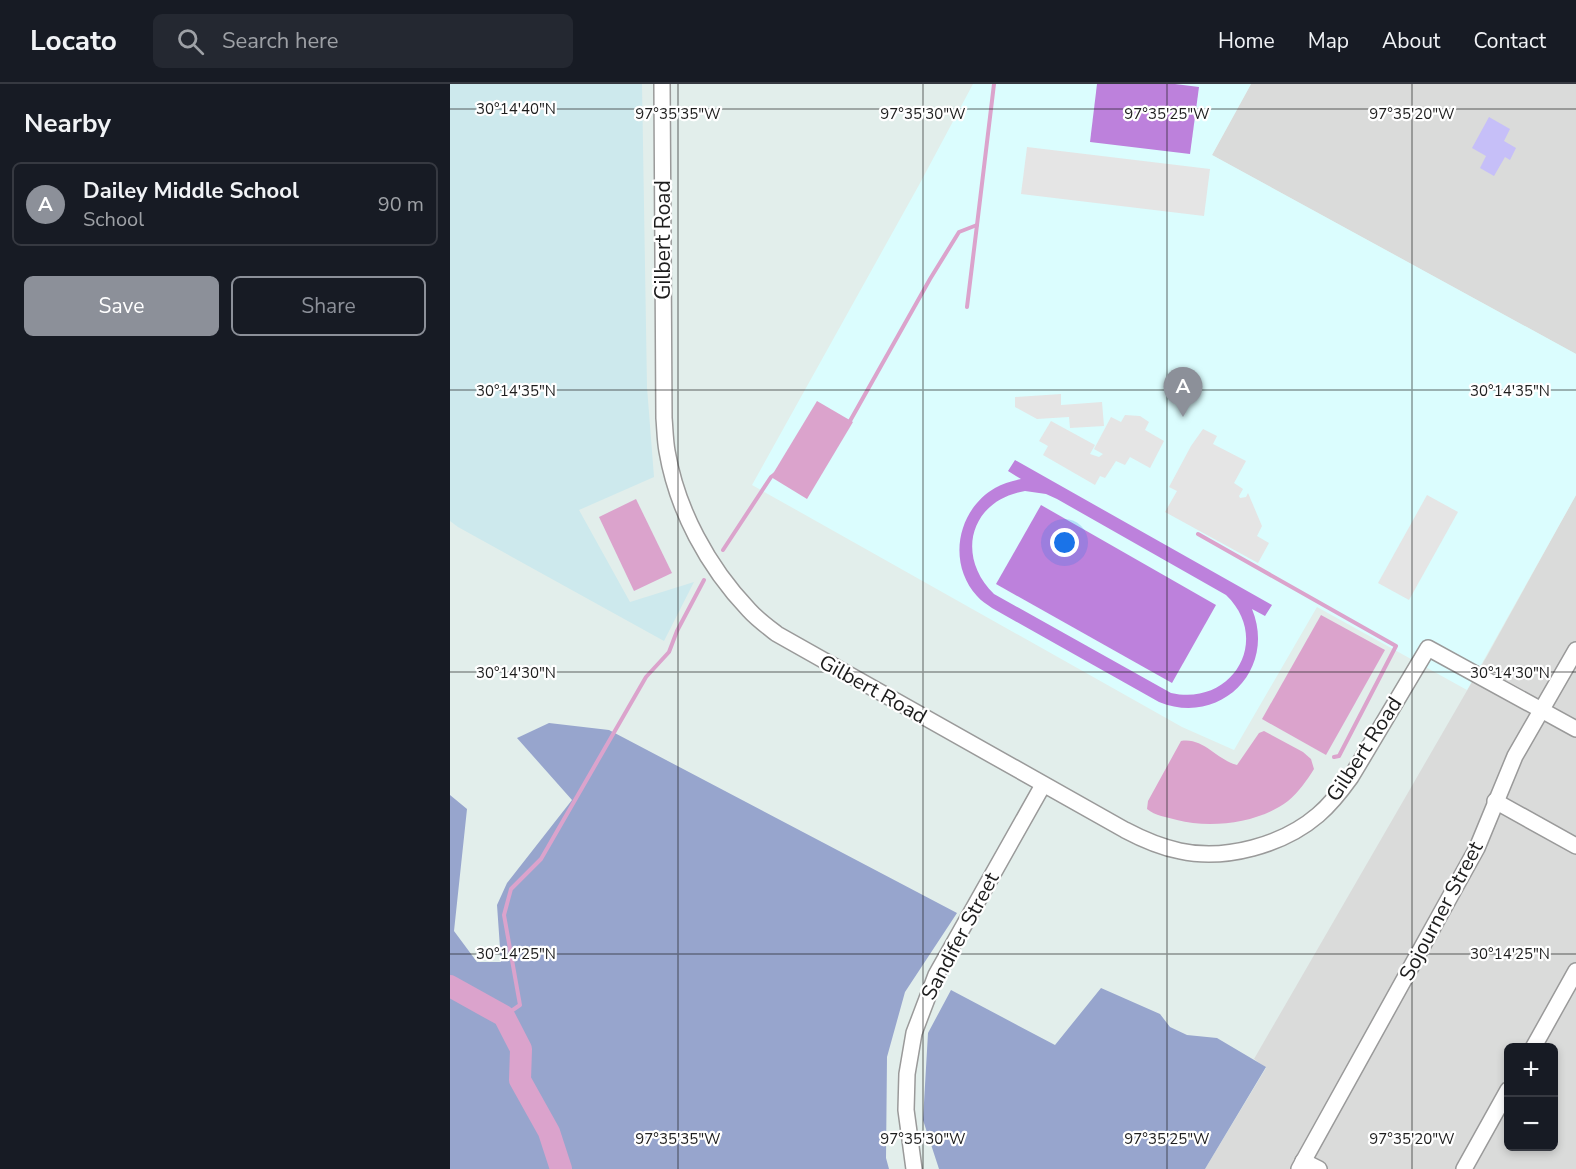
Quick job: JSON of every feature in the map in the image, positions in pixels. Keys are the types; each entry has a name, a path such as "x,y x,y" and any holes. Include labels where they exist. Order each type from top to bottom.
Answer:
{"street":[{"name":"Gilbert Road","path":"662,84 664,418 667,451 679,498 693,531 724,582 750,612 777,634 1143,839 1181,851 1199,853 1224,853 1270,843 1290,834 1319,814 1342,790 1428,648 1542,711"},
{"name":"Sojourner Street","path":"1301,1165 1477,848 1515,756 1576,650"},
{"path":"1542,711 1576,729"},
{"name":"Sandifer Street","path":"914,1169 906,1110 907,1074 914,1033 936,975 1043,785"},
{"path":"1496,801 1576,846"},
{"path":"1535,1043 1576,971"},
{"path":"1464,1169 1505,1097"},
{"path":"1301,1165 1319,1169"}],"shaded area":[{"path":"450,84 642,84 647,387 654,477 579,510 630,602 694,582 664,641 450,521"},
{"path":"973,84 1251,84 1212,155 1576,354 1576,495 1467,690 1317,607 1234,750 1182,727 752,485"},
{"path":"1097,84 1175,84 1199,87 1190,154 1090,142"},
{"path":"1251,84 1576,84 1576,354 1212,155"},
{"path":"1489,117 1510,129 1504,141 1516,148 1510,160 1505,157 1494,176 1480,168 1486,156 1472,148"},
{"path":"1027,147 1210,169 1204,216 1021,194"},
{"path":"1061,394 1061,405 1102,402 1104,426 1070,428 1069,417 1037,419 1015,407 1015,397"},
{"path":"817,401 853,422 807,499 771,477"},
{"path":"1125,415 1140,416 1149,422 1145,430 1164,441 1150,468 1130,457 1125,465 1116,461 1105,478 1100,476 1095,485 1043,455 1048,446 1039,441 1051,421 1095,445 1090,454 1099,457 1103,454 1094,449 1111,417 1121,422"},
{"path":"1203,429 1217,436 1213,444 1246,461 1234,483 1243,489 1240,498 1246,497 1248,493 1262,526 1257,536 1269,543 1258,563 1165,512 1177,491 1169,487"},
{"path":"1015,460 1272,605 1265,616 1252,609 1258,632 1257,653 1250,672 1238,688 1222,700 1203,707 1182,708 1159,702 992,608 979,598 968,583 962,568 959,553 960,538 972,510 982,498 998,486 1021,479 1008,471","holes":["1025,491 1046,494 1226,595 1239,612 1246,631 1245,649 1239,666 1228,680 1212,690 1193,695 1171,693 994,594 982,579 975,563 972,547 974,532 981,518 991,506 1006,496"]},
{"path":"1427,495 1458,512 1409,600 1378,583"},
{"path":"1576,495 1576,1169 1205,1169 1266,1068 1254,1059 1487,656"},
{"path":"636,499 672,573 634,591 599,517"},
{"path":"1041,505 1216,605 1172,683 996,584"},
{"path":"1321,615 1385,650 1326,755 1262,719"},
{"path":"549,723 609,730 957,913 905,992 887,1057 886,1158 889,1169 450,1169 450,795 467,809 454,931 477,962 501,962 497,905 507,883 572,800 517,738"},
{"path":"1264,731 1303,752 1311,759 1314,769 1299,790 1276,809 1249,819 1205,824 1157,815 1147,809 1148,801 1181,741 1196,742 1237,765 1259,733"},
{"path":"1101,988 1160,1014 1170,1027 1187,1035 1217,1038 1266,1067 1205,1169 939,1169 923,1120 928,1033 951,990 1055,1045"}],"waterway":[{"path":"847,423 959,232 977,225 994,84"},
{"path":"967,307 977,225"},
{"path":"723,550 775,474"},
{"path":"1198,534 1396,646 1339,756 1334,757"},
{"path":"504,1016 520,1005 504,915 511,889 541,859 646,677 669,652 677,631 704,580"},
{"path":"450,986 504,1016 521,1049 520,1080 549,1132 561,1169"}],"place":[{"name":"Dailey Middle School","path":"1183,417"}]}
